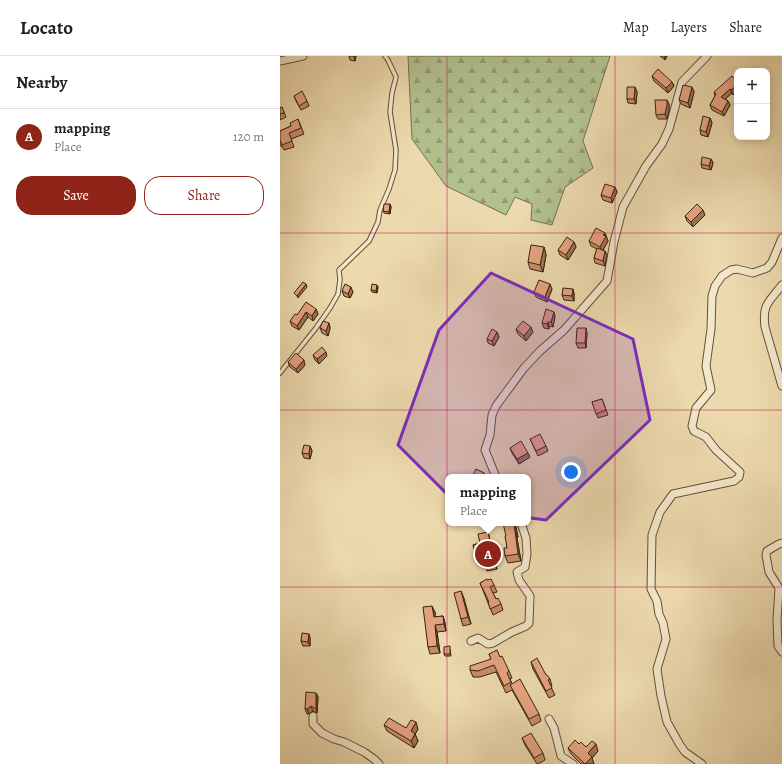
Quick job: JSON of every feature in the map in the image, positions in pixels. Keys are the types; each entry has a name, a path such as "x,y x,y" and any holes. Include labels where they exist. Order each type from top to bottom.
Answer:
{"street":[{"path":"280,61 303,56"},
{"path":"495,474 485,450 490,435 492,415 496,406 524,368 540,351 564,330 607,282 614,242 623,207 646,166 662,144 669,129 682,82 707,56"},
{"path":"702,764 685,752 680,745 667,722 661,696 657,668 666,639 663,623 658,614 657,601 650,589 652,535 660,512 673,494 734,481 739,477 740,472 716,450 706,437 694,431 692,426 696,408 711,390 706,366 711,329 712,296 715,286 722,276 731,270 737,269 753,273 767,268 772,262 782,238"},
{"path":"782,285 766,305 764,327 782,386"},
{"path":"471,641 478,638 488,644 494,643 529,623 530,596 519,580 517,572 525,567 528,554 526,538 522,526"},
{"path":"782,543 767,551 766,555 769,572 779,588 777,620 778,646 782,652"},
{"path":"313,716 314,724 322,733 364,752 379,764"},
{"path":"549,719 554,728 561,756 573,764"}],"lane":[{"path":"280,373 320,323 338,294 340,270 369,240 378,222 380,210 389,189 395,170 396,150 390,112 392,92 396,77 385,56"}],"highlighted area":[{"path":"491,273 633,339 650,420 546,520 462,509 398,445 439,330"}],"green space":[{"path":"408,56 610,56 583,141 593,168 565,187 552,225 531,220 532,204 515,197 506,215 446,186 412,139"}],"building":[{"path":"658,69 672,82 666,88 652,76"},
{"path":"732,76 734,78 734,88 721,97 728,101 722,112 710,105 716,94 714,92"},
{"path":"683,85 692,87 688,103 679,100"},
{"path":"627,87 635,87 634,99 627,99"},
{"path":"302,91 307,101 299,106 294,96"},
{"path":"655,100 667,100 665,114 656,115"},
{"path":"282,107 284,113 280,114 280,108"},
{"path":"703,116 710,118 706,132 700,130"},
{"path":"298,119 301,128 289,133 292,141 282,145 280,140 280,131 291,126 290,123"},
{"path":"702,157 711,159 709,166 701,164"},
{"path":"605,184 615,187 611,198 601,195"},
{"path":"384,204 390,204 389,212 383,211"},
{"path":"697,204 703,210 691,222 685,216"},
{"path":"596,228 605,233 603,235 606,236 600,247 589,241"},
{"path":"567,237 574,242 566,255 558,250"},
{"path":"531,245 544,247 540,265 528,262"},
{"path":"597,248 605,251 603,261 594,258"},
{"path":"539,280 550,284 545,297 534,292"},
{"path":"303,282 306,284 297,296 294,293"},
{"path":"345,284 351,287 348,294 342,291"},
{"path":"372,284 377,285 376,291 371,290"},
{"path":"563,288 573,289 572,296 562,295"},
{"path":"306,302 316,309 312,316 306,312 297,326 290,321 295,314 297,315"},
{"path":"546,309 554,312 551,322 548,322 547,324 542,323"},
{"path":"323,321 329,323 326,331 320,328"},
{"path":"523,321 531,327 524,336 516,329"},
{"path":"577,328 586,328 585,343 576,343"},
{"path":"492,329 497,332 492,341 487,339"},
{"path":"322,347 326,352 317,359 313,355"},
{"path":"296,353 304,360 296,369 288,362"},
{"path":"602,399 606,410 596,414 592,402"},
{"path":"540,434 546,446 536,451 530,439"},
{"path":"521,441 528,453 517,459 510,448"},
{"path":"304,445 310,446 309,454 302,453"},
{"path":"476,469 484,473 484,474 474,474"},
{"path":"504,526 514,526 518,554 505,556 504,548 507,548"},
{"path":"488,532 495,564 485,566 481,549 475,552 473,545 480,543 478,534"},
{"path":"487,579 491,579 494,585 490,587 496,599 498,598 501,604 490,609 489,602 480,583"},
{"path":"461,591 468,617 461,619 454,593"},
{"path":"432,606 434,617 443,616 444,624 435,625 437,646 428,647 423,607"},
{"path":"302,633 309,634 308,642 301,641"},
{"path":"450,646 450,654 444,654 444,647"},
{"path":"497,650 500,657 502,656 509,671 507,673 511,682 504,686 494,665 478,671 470,670 470,666 491,659 489,654"},
{"path":"537,658 546,675 550,679 548,680 552,688 546,691 531,662"},
{"path":"520,679 539,714 529,719 510,685"},
{"path":"306,692 316,693 316,709 311,706 305,709"},
{"path":"389,718 406,728 411,720 416,722 411,731 415,734 411,741 384,725"},
{"path":"531,733 543,753 534,758 522,738"},
{"path":"575,740 579,744 581,742 586,747 592,741 596,744 588,753 592,757 585,764 568,748"}],"place":[{"name":"mapping","path":"488,554"}]}
